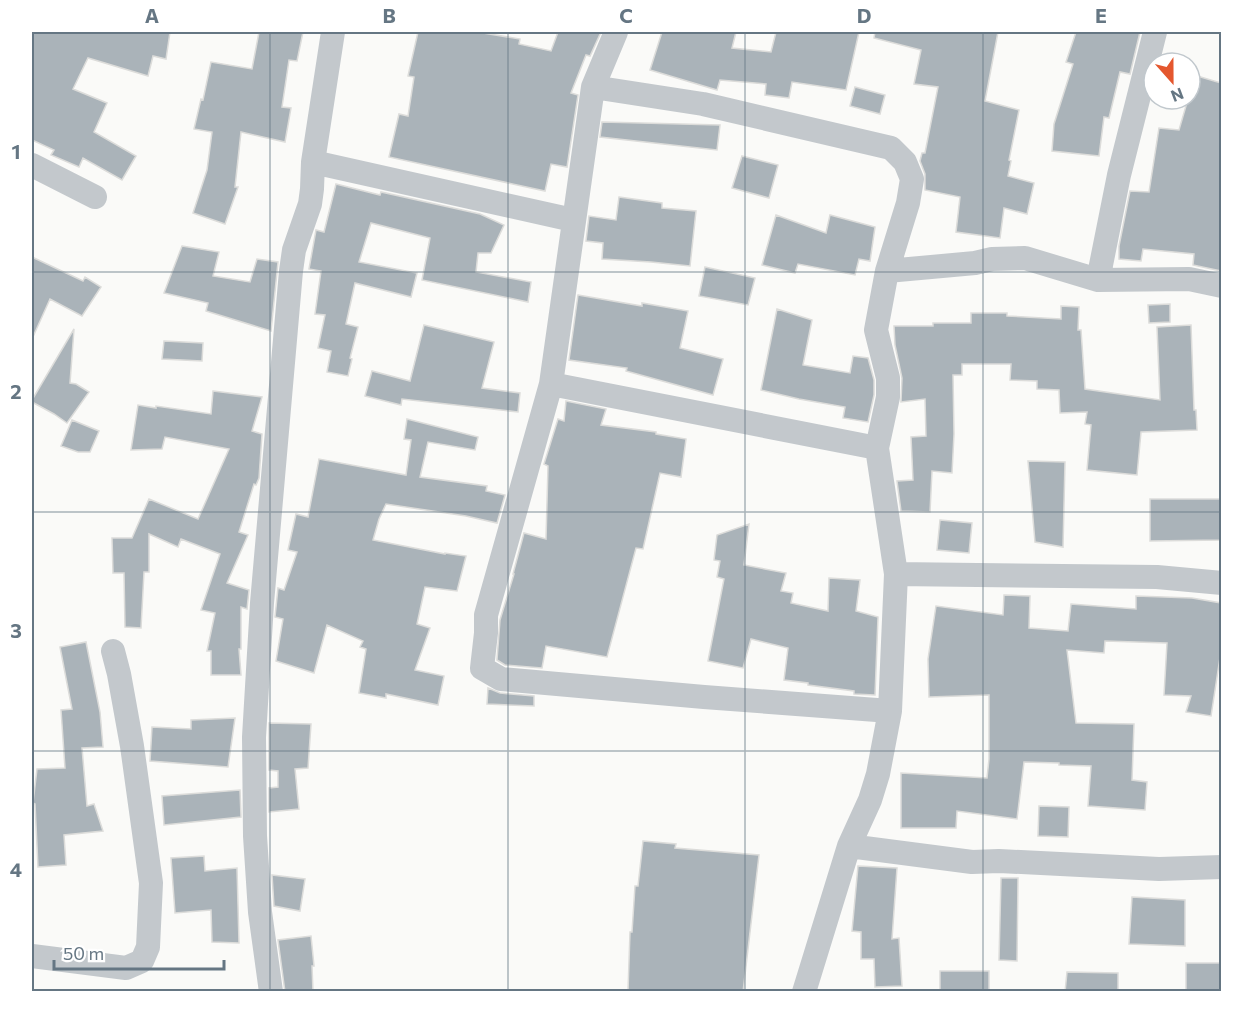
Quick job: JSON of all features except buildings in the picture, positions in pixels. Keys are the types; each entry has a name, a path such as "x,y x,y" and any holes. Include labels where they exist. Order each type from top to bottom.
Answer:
{"street":[{"path":"272,992 260,912 255,836 254,737 262,603 291,272 294,250 310,204 313,162 333,32"},
{"path":"616,32 593,87 551,384 486,615 482,668 501,679 704,698 890,711"},
{"path":"1098,280 1119,175 1155,32"},
{"path":"593,87 703,104 891,148 905,162 912,179 908,203 887,271 876,330 888,378 888,397 877,448 896,574 890,711 878,774 870,800 849,846 804,992"},
{"path":"313,162 573,220"},
{"path":"32,165 95,197"},
{"path":"887,271 975,263 992,259 1025,258 1098,280 1190,279 1221,286"},
{"path":"551,384 877,448"},
{"path":"896,574 1157,577 1221,583"},
{"path":"32,957 126,968 142,960 148,947 151,883 132,746 113,651"},
{"path":"849,846 972,862 999,861 1159,868 1221,867"}]}
